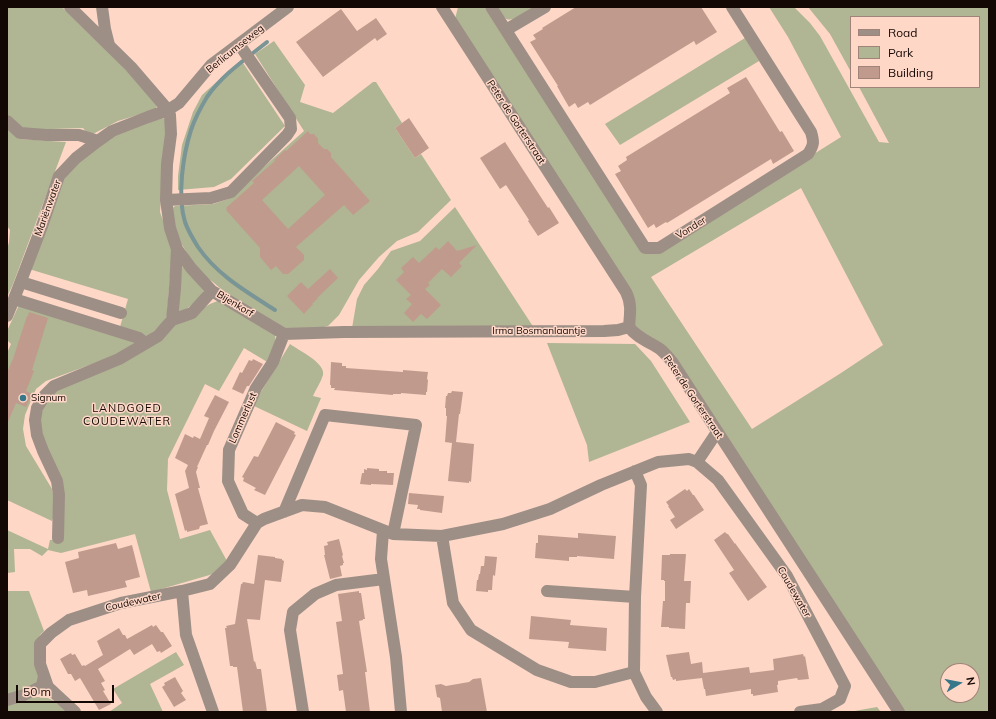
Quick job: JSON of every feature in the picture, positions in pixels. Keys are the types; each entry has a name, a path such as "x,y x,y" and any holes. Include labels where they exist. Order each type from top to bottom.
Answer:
{"street":[{"path":"70,7 131,67 168,110"},
{"path":"102,7 109,45"},
{"name":"Berlicumseweg","path":"168,110 179,103 212,65 241,47 288,7"},
{"name":"Peter de Gorterstraat","path":"442,7 626,292 630,299 628,327 639,337 668,356 899,712"},
{"name":"Vonder","path":"491,7 645,248 659,248 808,154 812,148 814,142 811,132 732,7"},
{"path":"506,30 545,7"},
{"path":"170,200 211,198 231,192 287,136 291,129 290,118 241,47"},
{"name":"Mariënwater","path":"7,316 42,226 59,176 76,158 112,131 168,110"},
{"name":"Bijenkorf","path":"168,110 170,115 171,134 167,164 170,200 170,228 177,249 191,268 212,291 284,334"},
{"path":"7,121 20,134 79,135 98,141"},
{"path":"172,320 177,249"},
{"path":"21,282 121,313"},
{"path":"58,538 59,495 57,481 37,436 35,420 37,408 45,395 54,386 119,359 158,336 172,320 192,313 212,291"},
{"path":"14,299 139,338 145,343"},
{"name":"Irma Bosmanlaantje","path":"284,334 344,332 604,331 618,330 628,327"},
{"name":"Lommerlust","path":"257,522 243,514 228,481 229,450 256,388 273,362 284,334"},
{"path":"284,512 325,415 416,425 381,559 396,657 401,712"},
{"path":"257,522 302,505 325,508 388,532 442,536 503,524 550,509 601,485 658,462 689,460 697,462 717,432"},
{"name":"Coudewater","path":"697,462 718,480 787,576 845,686 840,700 822,709 800,712"},
{"path":"635,471 641,485 634,672 646,697 657,712"},
{"name":"Coudewater","path":"75,712 48,687 40,664 40,644 51,632 69,620 121,603 210,584 230,565 257,522"},
{"path":"442,536 453,603 471,630 537,670 571,682 595,682 634,672"},
{"path":"303,712 290,630 293,612 315,594 336,585 384,579"},
{"path":"182,591 186,634 213,712"},
{"path":"547,591 636,597"},
{"path":"7,700 24,695 42,686 44,676"}],"green space":[{"path":"7,7 62,7 136,80 158,105 154,110 118,121 89,136 83,128 23,130 7,114"},
{"path":"458,7 484,7 640,248 659,251 841,137 788,37 769,7 794,7 810,23 820,36 879,142 889,143 860,88 980,88 980,16 850,16 850,70 830,34 808,7 989,7 989,712 904,712 675,359 635,327 634,314 455,19","holes":["801,188 883,345 752,429 651,277"]},
{"path":"497,7 534,7 524,14 508,19 504,17"},
{"path":"745,38 759,61 620,145 605,124"},
{"path":"274,41 305,85 300,102 333,113 373,82 376,82 402,123 395,128 415,158 421,154 451,200 418,232 397,241 379,257 359,280 339,315 328,326 320,328 285,328 228,295 208,279 192,261 179,240 170,210 175,206 213,204 228,199 304,131 255,54"},
{"path":"241,60 285,126 231,179 214,187 178,190 178,176 182,145 193,112 202,95"},
{"path":"163,118 165,119 166,124 160,212 172,250 167,315 164,322 147,338 120,327 128,299 29,269 63,180 83,157 108,139 129,128"},
{"path":"7,129 19,139 66,142 7,297 7,250 10,230 7,226"},
{"path":"455,207 534,328 352,328 357,299 364,285 391,251 420,241"},
{"path":"182,267 185,268 204,291 198,300 180,314 177,314"},
{"path":"220,300 275,335 276,345 269,363 244,348 219,391 205,384 168,459 167,490 180,539 210,530 227,561 213,574 151,592 135,534 61,553 48,550 42,556 30,549 14,549 15,572 7,573 7,530 48,549 50,540 63,539 40,421 44,407 50,397 57,389 182,318"},
{"path":"19,305 138,341 114,356 46,381 36,389 25,415 23,429 26,446 52,489 56,508 52,521 7,500 7,353 11,344 7,340 7,331"},
{"path":"547,343 635,344 651,361 690,422 589,462 587,445"},
{"path":"290,344 305,353 323,370 322,378 313,396 321,398 307,431 254,406 256,400"},
{"path":"7,591 29,591 44,631 40,635 36,645 40,683 7,695"},
{"path":"176,652 184,665 150,684 163,712 109,712 122,703 113,689"},
{"path":"38,697 48,698 54,701 67,712 7,712 7,705 22,699"},
{"path":"877,707 881,712 849,712"}],"building":[{"path":"576,7 701,7 717,32 696,45 694,41 590,105 588,102 578,108 575,103 569,107 558,86 530,42 536,39 533,35 543,29 542,28"},
{"path":"341,9 357,31 376,18 387,34 377,41 375,38 323,77 296,42"},
{"path":"746,77 780,132 782,131 794,151 773,164 771,159 667,223 666,222 656,228 654,224 648,228 615,174 621,171 618,166 627,160 626,157 730,93 727,88"},
{"path":"409,118 429,148 415,158 395,128"},
{"path":"308,131 310,134 314,134 318,139 318,143 331,153 331,157 370,201 353,215 344,205 296,247 304,255 304,260 288,274 283,274 276,266 271,270 260,257 260,248 226,210 226,208 254,183 252,181 275,161 274,160 285,150 286,151","holes":["299,166 325,195 288,229 262,200"]},
{"path":"505,142 559,223 538,236 506,185 500,189 480,158"},
{"path":"448,241 457,251 477,245 459,263 462,266 451,277 442,269 428,283 430,285 425,289 441,305 427,319 421,314 413,322 404,313 412,304 406,299 411,295 396,280 404,272 401,268 413,257 419,263 436,247 439,250"},
{"path":"330,269 338,278 317,298 304,314 287,296 301,282 308,289"},
{"path":"29,312 48,318 32,370 34,371 26,391 32,394 26,407 16,403 7,424 7,372"},
{"path":"253,359 263,364 249,386 247,386 243,394 232,389 240,372 242,373 249,360 252,361"},
{"path":"331,362 342,363 342,366 346,366 346,368 403,372 403,370 428,372 427,392 426,395 401,393 393,395 334,390 335,388 331,388 330,385"},
{"path":"452,391 463,392 456,442 474,444 471,482 469,481 469,483 448,481 452,443 445,442 447,416 445,408 446,396"},
{"path":"215,395 229,402 207,445 196,472 200,488 198,488 208,524 200,526 199,529 187,532 187,530 185,531 175,494 189,488 185,471 188,465 175,458 185,434 193,438 194,436 200,439 209,418 204,416"},
{"path":"276,422 295,432 294,434 296,435 265,495 254,490 256,488 243,481 244,478 242,477 254,456 258,457"},
{"path":"367,468 387,471 387,473 394,473 393,485 360,484 362,473 364,473 364,469 367,470"},
{"path":"685,489 687,491 689,489 704,510 676,529 670,520 675,517 666,502"},
{"path":"409,493 444,496 442,513 420,510 417,509 418,505 408,504"},
{"path":"725,532 735,543 767,587 748,601 729,573 734,570 714,540"},
{"path":"578,533 616,536 614,559 577,556 569,557 569,561 535,558 538,535 578,538"},
{"path":"339,539 344,563 340,566 342,576 330,579 324,555 324,546 328,545 327,542"},
{"path":"116,543 118,549 132,545 140,577 125,581 127,587 88,596 87,590 73,593 65,562 79,558 78,552"},
{"path":"686,554 684,581 691,581 690,603 686,603 685,629 661,627 663,601 665,601 665,581 661,580 662,555"},
{"path":"258,555 275,557 284,561 281,582 265,580 260,620 247,619 254,662 255,661 257,669 261,669 267,712 243,712 237,667 230,666 225,628 227,628 226,626 235,624 241,584 243,582 254,584"},
{"path":"485,556 497,557 495,576 493,575 492,590 488,590 488,592 476,591 477,580 480,574 481,566 484,566"},
{"path":"359,591 359,593 361,593 365,619 359,621 367,672 365,672 370,712 346,712 343,690 339,691 337,675 343,674 336,622 342,621 338,594"},
{"path":"531,616 571,620 570,625 607,628 606,651 568,648 569,642 529,639"},
{"path":"152,625 153,627 156,625 161,632 163,632 172,646 161,653 160,651 157,652 152,644 134,655 130,649 98,669 105,681 101,683 105,690 103,691 111,704 99,710 80,678 75,681 71,674 68,674 60,659 71,653 72,655 75,654 82,666 85,666 103,655 97,641 119,628 127,639"},
{"path":"689,652 691,664 702,662 703,673 749,667 750,673 774,670 773,659 803,654 804,657 805,656 809,679 798,680 797,678 778,681 778,692 753,696 753,694 751,694 751,689 706,696 702,678 676,681 676,679 673,680 671,677 666,655"},
{"path":"175,677 183,691 181,693 186,700 174,707 162,687 165,685 164,683"},
{"path":"481,678 487,712 442,712 440,698 437,697 435,685 441,684 446,686 469,682 473,679"}],"waterway":[{"path":"267,42 220,81 207,97 200,109 191,130 183,163 181,200 185,222 188,229 192,238 206,257 233,282 275,310"}],"place":[{"name":"Signum","path":"23,398"}],"district":[{"name":"LANDGOED COUDEWATER","path":"127,415"}]}
